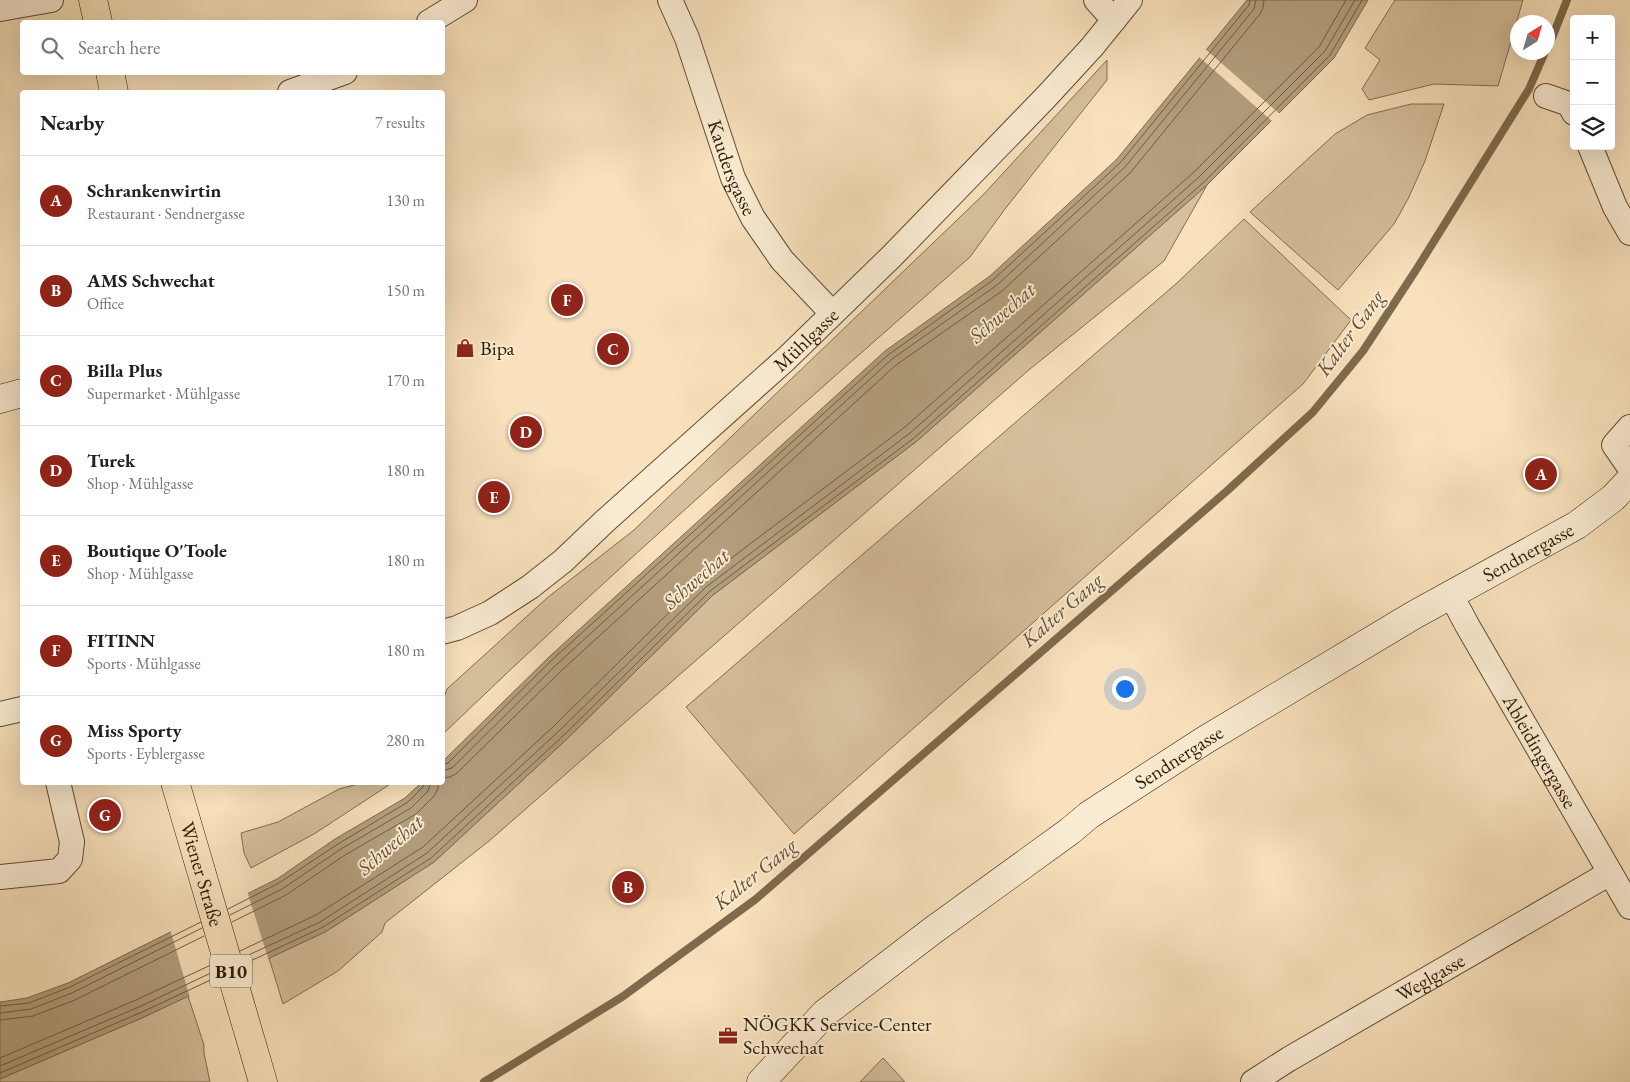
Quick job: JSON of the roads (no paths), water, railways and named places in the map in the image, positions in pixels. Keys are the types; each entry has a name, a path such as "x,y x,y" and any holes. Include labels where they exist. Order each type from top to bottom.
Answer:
{"main road":[{"path":"93,0 98,20"},
{"path":"111,75 114,90"},
{"name":"Wiener Straße","path":"176,785 263,1082"}],"street":[{"path":"0,9 51,0"},
{"path":"432,20 465,0"},
{"name":"Kaudersgasse","path":"670,0 688,38 733,178 753,218 782,260 832,313"},
{"path":"1096,0 1114,20"},
{"name":"Mühlgasse","path":"445,631 457,628 490,613 530,587 563,561 605,521 780,365 891,257 1046,96 1092,48 1130,0"},
{"path":"296,90 337,75"},
{"path":"1546,96 1570,106"},
{"path":"1592,150 1616,207 1630,233"},
{"path":"0,398 20,393"},
{"path":"1630,427 1614,444 1630,468"},
{"name":"Sendnergasse","path":"760,1082 825,1013 1070,831 1089,814 1205,740 1414,615 1577,525 1613,498 1630,480"},
{"name":"Ableidingergasse","path":"1451,595 1630,907"},
{"path":"0,714 20,709"},
{"path":"0,877 59,871 70,859 72,842 59,785"},
{"name":"Weglgasse","path":"1253,1082 1289,1059 1610,873"}],"water":[{"name":"Schwechat","path":"1247,0 1368,0 1334,58 1207,185 917,441 713,595 568,738 434,862 325,932 144,1017 0,1079 0,1002 27,998 68,983 277,879 335,839 405,798 419,785 445,785 445,759 549,657 885,351 990,276 1117,159"}],"waterway":[{"name":"Kalter Gang","path":"1555,30 1567,0"},
{"name":"Kalter Gang","path":"484,1082 622,997 756,899 1228,490 1313,412 1363,351 1416,270 1529,89 1542,60"}],"place":[{"name":"FITINN","path":"567,300"},
{"name":"Bipa","path":"465,348"},
{"name":"Billa Plus","path":"613,349"},
{"name":"Turek","path":"526,432"},
{"name":"Schrankenwirtin","path":"1541,474"},
{"name":"Boutique O'Toole","path":"494,497"},
{"name":"Miss Sporty","path":"105,815"},
{"name":"AMS Schwechat","path":"628,887"},
{"name":"NÖGKK Service-Center Schwechat","path":"728,1036"}]}
